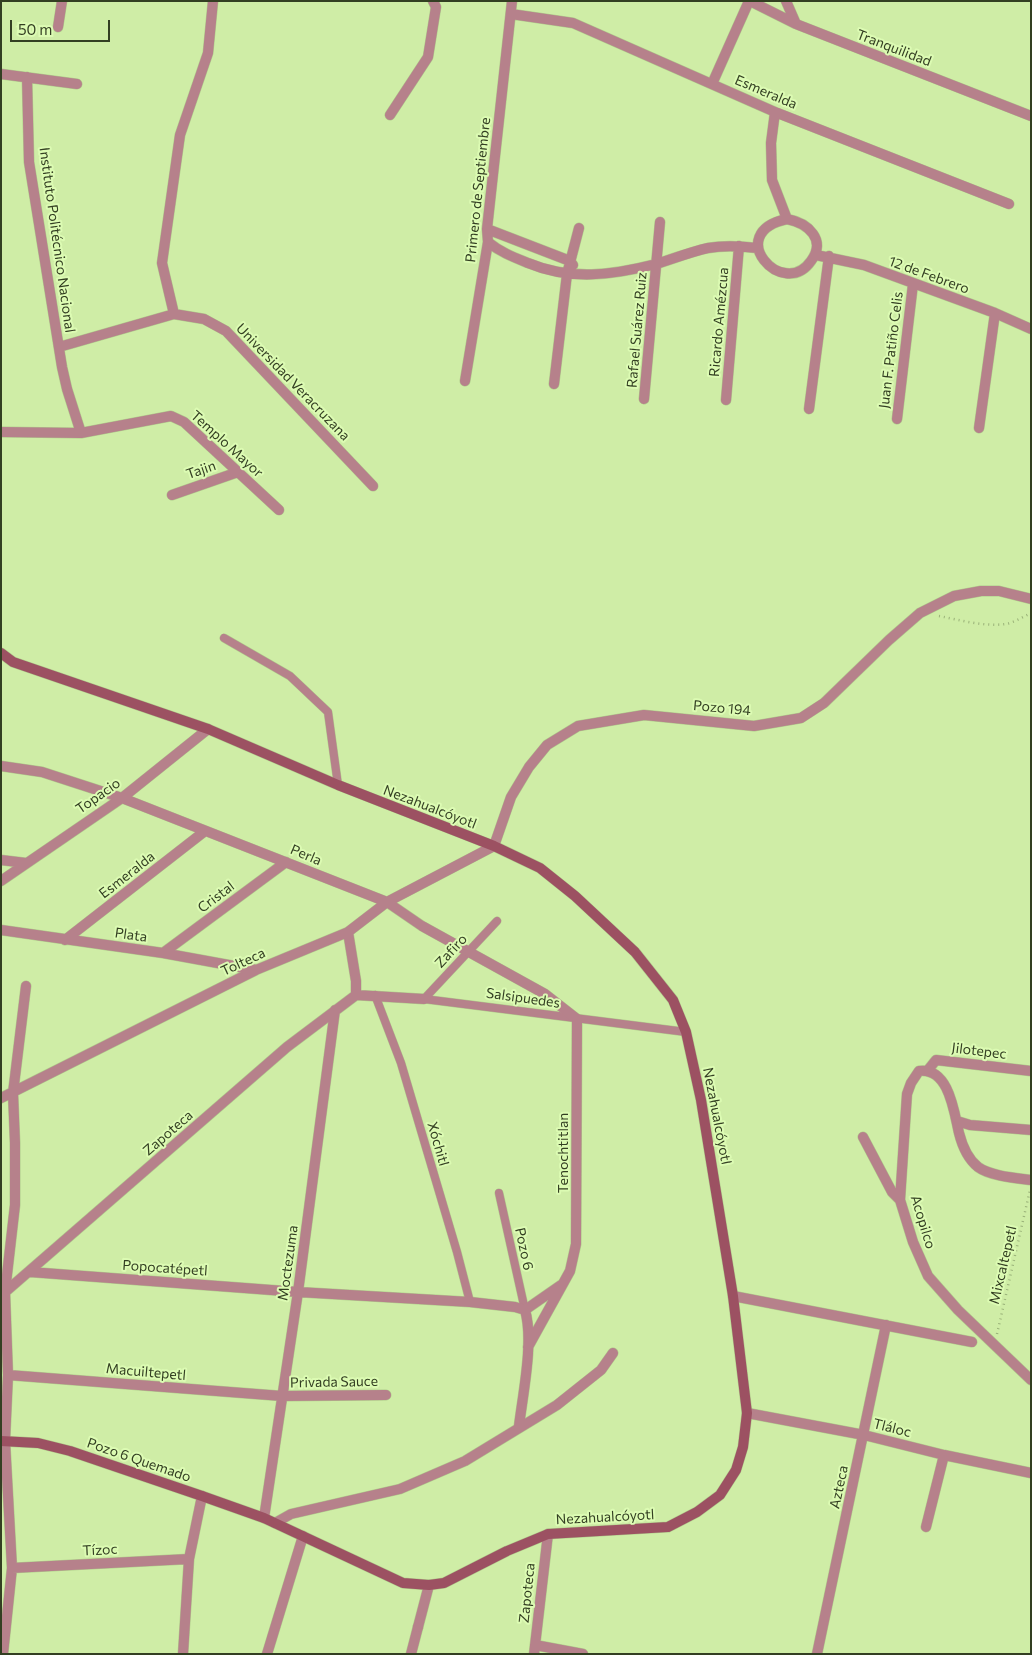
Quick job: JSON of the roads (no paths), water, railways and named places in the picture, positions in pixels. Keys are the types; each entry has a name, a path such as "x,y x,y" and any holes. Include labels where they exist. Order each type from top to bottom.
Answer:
{"main road":[{"name":"Nezahualcóyotl","path":"1,654 13,662 208,729 338,785 494,846 540,868 575,896 634,952 672,1000 686,1032 701,1100 733,1296 747,1413 743,1447 736,1470 720,1495 697,1512 668,1527 548,1534 507,1551 444,1583 429,1585 403,1583 264,1518"},
{"name":"Pozo 6 Quemado","path":"3,1441 38,1444 70,1451 264,1518"}],"street":[{"path":"58,27 62,1"},
{"path":"59,347 174,314 162,263 180,136 208,53 214,1"},
{"name":"Primero de Septiembre","path":"465,381 488,242 487,229 512,1"},
{"path":"712,84 749,1"},
{"name":"Tranquilidad","path":"749,1 796,24 1031,116"},
{"path":"786,1 796,24"},
{"path":"390,115 428,57 435,3"},
{"name":"Esmeralda","path":"511,14 574,23 775,112 1009,204"},
{"path":"1,74 77,84"},
{"name":"Instituto Politécnico Nacional","path":"27,77 30,162 59,347 67,389 81,432"},
{"path":"775,112 771,143 772,180 787,219"},
{"path":"787,219 800,221 811,230 816,242 816,255 809,265 798,272 785,273 772,269 763,260 757,248 758,240 765,229 775,222 787,219"},
{"name":"Rafael Suárez Ruiz","path":"644,400 660,222"},
{"path":"554,384 567,274 579,228"},
{"path":"487,229 570,261 578,274"},
{"path":"488,242 498,250 537,266 567,274 614,273 656,264 709,248 740,246 757,248"},
{"name":"Ricardo Amézcua","path":"726,400 740,246"},
{"name":"12 de Febrero","path":"816,255 829,256 864,265 995,313 1031,329"},
{"path":"809,409 829,256"},
{"name":"Juan F. Patiño Celis","path":"897,418 913,284"},
{"path":"979,428 995,313"},
{"name":"Universidad Veracruzana","path":"174,314 204,319 226,331 373,486"},
{"name":"Templo Mayor","path":"1,432 81,432 171,416 184,422 280,510"},
{"name":"Tajin","path":"172,495 238,472"},
{"name":"Pozo 194","path":"494,846 511,797 529,767 547,745 578,726 644,715 754,726 801,718 824,703 889,640 920,613 954,596 981,591 999,591 1031,599"},
{"path":"1,661 13,662"},
{"name":"Topacio","path":"1,881 122,798 208,729"},
{"name":"Perla","path":"1,766 42,772 122,798 387,902 422,926 545,994 577,1019"},
{"name":"Esmeralda","path":"65,940 205,830"},
{"name":"Tolteca","path":"1,1098 256,970 348,932 387,902 494,846"},
{"path":"1,860 26,863"},
{"name":"Cristal","path":"164,953 286,862"},
{"name":"Plata","path":"1,930 164,953 256,970"},
{"path":"348,932 356,981 356,995"},
{"path":"3,1654 12,1568 3,1441 8,1375 3,1294 15,1204 16,1143 12,1092 26,986"},
{"name":"Salsipuedes","path":"356,995 424,999"},
{"name":"Zapoteca","path":"3,1294 287,1047 356,995"},
{"name":"Moctezuma","path":"264,1518 298,1292 335,1010"},
{"name":"Tenochtitlan","path":"528,1346 570,1271 576,1244 577,1019"},
{"name":"Jilotepec","path":"928,1070 936,1060 1031,1072"},
{"path":"928,1070 938,1075 946,1088 954,1104 960,1134 967,1154 979,1168 996,1174 1031,1180"},
{"name":"Acopilco","path":"928,1070 919,1071 911,1083 907,1094 900,1200 913,1242 928,1276 958,1310 1031,1380"},
{"path":"957,1121 970,1125 1031,1130"},
{"path":"863,1137 892,1192 900,1200"},
{"name":"Popocatépetl","path":"30,1272 298,1292"},
{"path":"525,1310 562,1284"},
{"path":"298,1292 470,1302 515,1307 525,1310"},
{"path":"733,1296 972,1342"},
{"path":"519,1426 528,1346 529,1324 525,1310"},
{"name":"Azteca","path":"817,1654 886,1326"},
{"path":"275,1523 291,1514 400,1489 465,1461 497,1443 519,1426 544,1414 601,1370 613,1352"},
{"name":"Macuiltepetl","path":"8,1375 282,1396"},
{"name":"Privada Sauce","path":"282,1396 386,1395"},
{"name":"Tláloc","path":"747,1413 864,1436 944,1456 1031,1473"},
{"path":"926,1527 944,1456"},
{"path":"182,1654 189,1559 202,1496"},
{"name":"Zapoteca","path":"534,1650 548,1534"},
{"path":"267,1654 303,1536"},
{"name":"Tízoc","path":"12,1568 189,1559"},
{"path":"412,1654 429,1585"},
{"path":"534,1650 583,1654"}],"lane":[{"path":"224,638 290,676 328,712 338,785"},
{"name":"Zafiro","path":"424,999 497,921"},
{"name":"Xóchitl","path":"375,995 401,1063 470,1302"},
{"name":"Salsipuedes","path":"424,999 686,1032"},
{"name":"Pozo 6","path":"499,1193 525,1310"}]}
